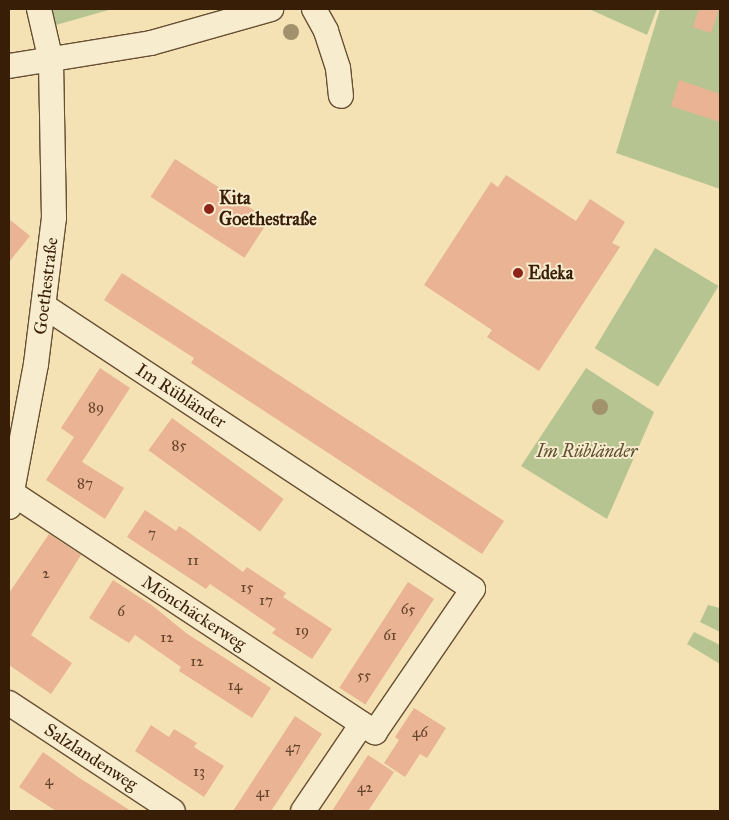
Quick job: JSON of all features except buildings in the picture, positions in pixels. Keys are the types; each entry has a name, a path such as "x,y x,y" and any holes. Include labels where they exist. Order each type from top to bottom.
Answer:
{"street":[{"name":"Goethestraße","path":"10,500 44,306 54,218 51,61 39,9"},
{"path":"9,66 51,61 151,43 271,9"},
{"path":"314,9 326,32 338,68 341,96"},
{"name":"Im Rübländer","path":"44,306 473,589 369,728 303,811"},
{"name":"Mönchäckerweg","path":"10,500 369,728"},
{"name":"Salzlandenweg","path":"9,703 173,811"}],"green space":[{"path":"42,9 112,9 49,27"},
{"path":"589,9 657,9 647,35"},
{"path":"660,9 720,9 720,189 616,153"},
{"path":"655,248 718,286 658,386 595,348"},
{"name":"Im Rübländer","path":"586,368 654,412 607,519 521,466"},
{"path":"708,605 720,608 720,632 700,622"},
{"path":"694,632 720,645 720,664 687,644"}],"place":[{"name":"Kita Goethestraße","path":"209,209"},
{"name":"Edeka","path":"518,273"}]}
